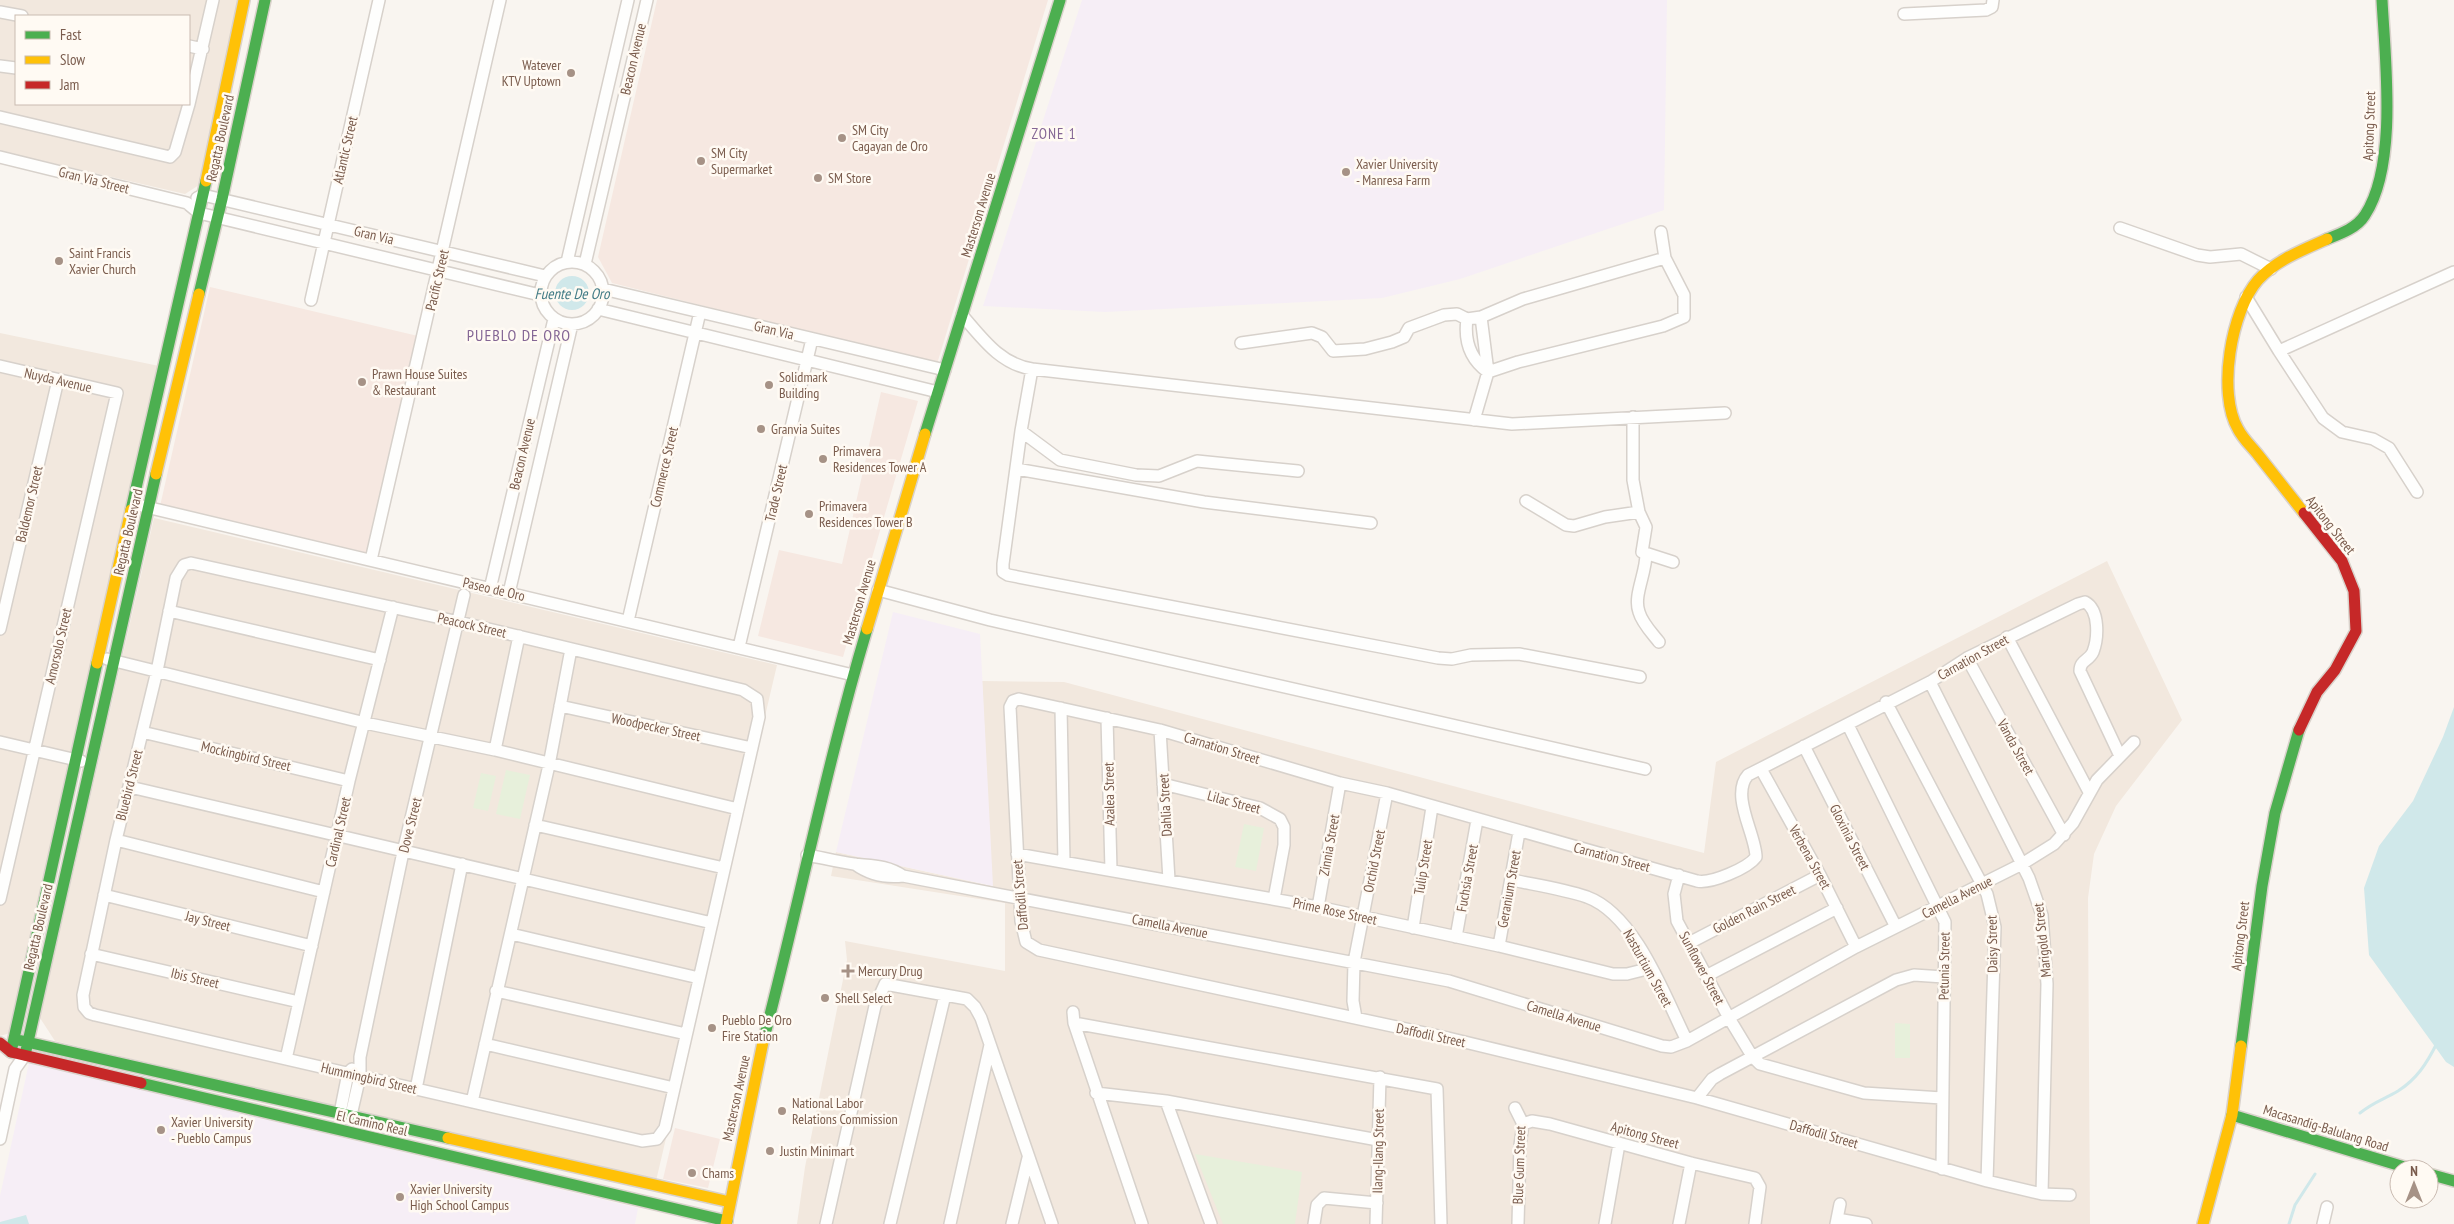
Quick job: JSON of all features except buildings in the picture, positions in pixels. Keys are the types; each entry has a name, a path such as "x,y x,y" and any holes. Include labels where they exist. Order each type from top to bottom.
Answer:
{"street":[{"path":"190,96 203,49 213,0"},
{"name":"Regatta Boulevard","path":"15,1069 11,1052 75,759 204,194 244,0"},
{"name":"Regatta Boulevard","path":"0,1139 15,1069 25,1055 150,508 165,432 218,217 265,0"},
{"name":"Atlantic Street","path":"311,300 379,0"},
{"name":"Pacific Street","path":"371,560 500,0"},
{"name":"Beacon Avenue","path":"567,262 628,0"},
{"name":"Beacon Avenue","path":"585,264 647,0"},
{"name":"Masterson Avenue","path":"726,1222 762,1048 789,942 807,855 853,674 938,392 1060,0"},
{"path":"1904,14 1986,10 1992,7 1993,0"},
{"name":"Apitong Street","path":"2203,1224 2232,1115 2260,894 2275,813 2296,737 2307,711 2356,631 2354,591 2342,561 2248,444 2230,417 2226,398 2227,381 2236,328 2246,297 2257,279 2305,249 2343,232 2365,216 2379,186 2387,112 2382,0"},
{"path":"0,12 16,15"},
{"path":"236,36 256,40"},
{"path":"190,46 203,49"},
{"path":"0,66 15,68"},
{"path":"0,117 170,157 176,152 188,105"},
{"name":"Gran Via Street","path":"0,157 187,203 199,212"},
{"path":"187,203 204,194"},
{"name":"Gran Via","path":"204,194 545,276"},
{"name":"Gran Via","path":"199,212 540,295"},
{"path":"2120,228 2197,255 2242,254 2271,269"},
{"path":"1488,372 1518,362 1681,320 1685,313 1684,295 1665,258 1661,232"},
{"path":"1241,343 1312,333 1322,337 1333,350 1358,350 1397,340 1404,337 1409,328 1444,315 1457,314 1467,319 1481,317 1523,299 1665,258"},
{"path":"567,262 585,264 597,275 603,289 598,310 587,320 572,324 554,319 545,309 540,295 545,276 555,266 567,262"},
{"path":"2279,351 2454,272"},
{"name":"Gran Via","path":"603,289 945,370"},
{"path":"2246,297 2279,351 2328,423 2342,432 2373,440 2388,448 2417,492"},
{"name":"Gran Via","path":"598,310 938,392"},
{"name":"Commerce Street","path":"628,621 700,312"},
{"path":"962,315 999,356 1017,365 1032,369 1512,424 1725,413"},
{"path":"1474,420 1488,372 1481,317"},
{"name":"Beacon Avenue","path":"490,588 554,319"},
{"path":"1467,319 1465,332 1468,345 1477,363 1488,372"},
{"name":"Beacon Avenue","path":"509,593 572,324"},
{"name":"Trade Street","path":"739,647 812,339"},
{"name":"Nuyda Avenue","path":"0,366 116,393"},
{"path":"1032,369 1021,431 1003,564 1003,572 1008,576 1445,659 1470,654 1519,654 1640,677"},
{"name":"Baldemor Street","path":"0,629 58,380"},
{"name":"Amorsolo Street","path":"0,899 116,393"},
{"path":"1633,417 1633,480 1639,512 1646,527 1642,550 1646,554 1673,562"},
{"path":"1021,431 1060,460 1136,475 1159,476 1197,462 1298,471"},
{"path":"1016,470 1204,502 1371,523"},
{"path":"1526,501 1566,524 1574,526 1605,517 1639,512"},
{"name":"Paseo de Oro","path":"134,504 853,674"},
{"path":"1646,554 1645,574 1636,604 1639,614 1659,642"},
{"name":"Peacock Street","path":"184,565 200,563 519,636 743,690 757,699 759,717 752,748"},
{"name":"Bluebird Street","path":"84,1007 83,995 116,840 157,671 176,578 184,565"},
{"path":"878,590 990,620 1645,769"},
{"name":"Dove Street","path":"345,1114 360,1076 360,1057 403,852 432,737 464,595"},
{"name":"Carnation Street","path":"1013,701 1019,699 1160,730 1340,783 1706,882 1731,873 1755,860 1757,854 1744,814 1743,782 1748,775 1848,725 1886,702 1930,682 1967,658 2007,637 2085,602 2091,607 2094,614 2096,634 2093,653 2082,662 2080,671 2120,756"},
{"name":"Cardinal Street","path":"286,1059 349,781 393,607"},
{"path":"169,611 380,660"},
{"path":"494,750 519,636"},
{"path":"2007,637 2090,792"},
{"path":"472,1102 535,825 571,649"},
{"path":"98,657 365,723 494,750 738,809"},
{"name":"Vanda Street","path":"1967,658 2064,835"},
{"name":"Marigold Street","path":"1930,682 2036,895 2044,937 2046,1040 2042,1194"},
{"name":"Daffodil Street","path":"1013,701 1010,707 1016,781 1018,896 1026,942 1039,950 1448,1038 1698,1098 1987,1181 2042,1194 2070,1196"},
{"name":"Daisy Street","path":"1886,702 1982,884 1991,906 1995,927 1987,1181"},
{"name":"Woodpecker Street","path":"560,706 752,748"},
{"path":"1061,708 1064,862"},
{"name":"Azalea Street","path":"1107,718 1111,870"},
{"name":"Petunia Street","path":"1848,725 1939,906 1946,928 1942,1169"},
{"name":"Dahlia Street","path":"1160,730 1169,880"},
{"name":"Mockingbird Street","path":"142,732 349,781"},
{"path":"0,742 91,763"},
{"name":"Camella Avenue","path":"807,855 855,864 866,872 890,877 903,876 1018,896 1449,981 1662,1046 1671,1047 1687,1042 1856,947 2022,864 2054,844 2073,823 2090,792 2134,742"},
{"name":"Gloxinia Street","path":"1804,746 1896,928"},
{"path":"485,1044 674,1088 752,748"},
{"name":"Verbena Street","path":"1760,769 1820,874 1856,947"},
{"name":"Zinnia Street","path":"1318,908 1340,783"},
{"name":"Lilac Street","path":"1163,784 1260,808 1280,819 1284,827 1284,845 1274,899"},
{"path":"130,786 403,852 462,864 712,923"},
{"name":"Orchid Street","path":"1356,1018 1353,1001 1354,962 1386,794"},
{"name":"Tulip Street","path":"1413,928 1432,807"},
{"name":"Fuchsia Street","path":"1456,937 1477,820"},
{"path":"535,825 724,868"},
{"name":"Geranium Street","path":"1499,946 1519,832"},
{"path":"116,840 324,892"},
{"name":"Prime Rose Street","path":"1017,854 1274,899 1499,946 1613,974 1627,974 1651,968"},
{"path":"416,1089 462,864"},
{"name":"Golden Rain Street","path":"1689,943 1820,874"},
{"name":"Sunflower Street","path":"1678,875 1674,894 1674,910 1677,921 1729,1018 1752,1056"},
{"name":"Nasturtium Street","path":"1512,880 1587,897 1604,906 1631,931 1687,1042"},
{"name":"Jay Street","path":"104,895 312,946"},
{"path":"1706,976 1837,908"},
{"path":"511,934 699,978"},
{"name":"Ibis Street","path":"91,954 299,1002"},
{"path":"1698,1098 1712,1079 1896,980 1914,975 1944,977"},
{"path":"826,1224 875,1006 884,984 967,999 975,1007 991,1045 1052,1224"},
{"path":"496,990 686,1034"},
{"path":"890,1224 945,995"},
{"name":"Hummingbird Street","path":"84,1007 95,1015 642,1141 657,1139 665,1128 674,1088"},
{"path":"1142,1224 1096,1093 1074,1017 1438,1090 1440,1224"},
{"path":"0,1042 14,1039"},
{"name":"El Camino Real","path":"14,1039 730,1202"},
{"path":"0,1042 11,1052"},
{"path":"950,1224 991,1045"},
{"name":"El Camino Real","path":"11,1052 726,1222"},
{"path":"1752,1056 1760,1064 1849,1090 1885,1095 1942,1098"},
{"name":"Dove Street","path":"345,1114 348,1073 360,1057"},
{"path":"164,1088 166,1073"},
{"name":"Ilang-Ilang Street","path":"1376,1224 1380,1077"},
{"path":"1096,1093 1166,1100 1378,1140"},
{"path":"1166,1100 1211,1224"},
{"name":"Blue Gum Street","path":"1515,1108 1523,1124 1520,1145 1518,1224"},
{"name":"Macasandig-Balulang Road","path":"2232,1115 2286,1133 2389,1163"},
{"name":"Apitong Street","path":"1523,1124 1532,1121 1550,1124 1691,1163 1755,1178 1759,1182 1755,1224"},
{"path":"1605,1224 1619,1144"},
{"path":"1012,1224 1028,1158"},
{"path":"1679,1224 1691,1163"},
{"path":"2439,1177 2454,1181"},
{"path":"1314,1224 1317,1205 1324,1198 1377,1203"},
{"path":"1840,1204 1836,1222 1866,1224"},
{"path":"2323,1224 2327,1207"}],"shaded area":[{"path":"0,0 239,0 199,185 185,194 0,151"},
{"name":"SM City Cagayan de Oro","path":"657,0 1048,0 937,364 612,283 598,257"},
{"name":"Xavier University - Manresa Farm","path":"1082,0 1667,0 1664,210 1460,279 1382,298 1105,312 983,306"},
{"path":"210,287 418,336 368,553 160,506"},
{"path":"0,333 159,366 10,1033 0,1036"},
{"path":"881,392 918,401 843,657 758,636 779,550 842,564"},
{"path":"154,518 777,665 656,1181 55,1041 40,1018"},
{"path":"2107,561 2182,720 2116,806 2094,854 2088,898 2090,1224 797,1224 805,1167 847,960 845,941 1005,971 1005,903 831,876 836,852 992,886 982,681 1064,682 1704,853 1716,762"},
{"path":"893,612 980,634 993,886 836,852"},
{"name":"Xavier University - Pueblo Campus","path":"29,1063 638,1208 635,1224 0,1224 0,1196"},
{"path":"675,1128 720,1139 708,1188 663,1179"}],"green space":[{"path":"506,770 530,775 520,819 496,814"},
{"path":"481,773 496,776 488,811 473,808"},
{"path":"1244,824 1264,828 1256,871 1235,867"},
{"path":"1895,1023 1910,1024 1910,1058 1895,1058"},
{"path":"1195,1154 1302,1172 1295,1224 1223,1224"}],"water":[{"name":"Fuente De Oro","path":"572,276 584,281 589,293 584,305 572,310 560,305 555,293 560,281"},
{"path":"2454,707 2454,1067 2446,1062 2369,955 2364,888 2379,846 2413,801 2443,737"},
{"path":"26,1215 29,1224 0,1224 0,1222"}],"waterway":[{"path":"2360,1113 2398,1091 2411,1081 2425,1064 2437,1043"},
{"path":"2289,1224 2295,1205 2315,1174"}],"traffic: fast":[{"path":"199,294 222,199 265,0"},
{"path":"925,434 1060,0"},
{"path":"2327,239 2348,230 2362,220 2375,194 2382,169 2386,141 2387,111 2382,0"},
{"path":"131,510 206,181"},
{"path":"25,1055 156,474"},
{"path":"763,1042 852,680 867,629"},
{"path":"11,1052 97,663"},
{"path":"2241,1046 2262,886 2275,813 2299,730"},
{"path":"18,1040 448,1138"},
{"path":"141,1083 727,1221"},
{"path":"2232,1115 2389,1162"},
{"path":"2439,1177 2454,1181"}],"traffic: slow":[{"path":"206,181 244,0"},
{"path":"2304,513 2238,429 2232,414 2228,395 2228,374 2234,331 2241,311 2258,280 2281,261 2327,239"},
{"path":"156,474 199,294"},
{"path":"867,629 925,434"},
{"path":"97,663 131,510"},
{"path":"726,1224 763,1042"},
{"path":"2203,1224 2232,1115 2241,1046"},
{"path":"448,1138 730,1202"}],"traffic: jam":[{"path":"2299,730 2317,692 2335,670 2356,631 2354,591 2342,561 2304,513"},
{"path":"0,1043 11,1052 141,1083"}],"place":[{"name":"Watever KTV Uptown","path":"571,73"},
{"name":"SM City Cagayan de Oro","path":"842,138"},
{"name":"SM City Supermarket","path":"701,161"},
{"name":"Xavier University - Manresa Farm","path":"1346,172"},
{"name":"SM Store","path":"818,178"},
{"name":"Saint Francis Xavier Church","path":"59,261"},
{"name":"Prawn House Suites & Restaurant","path":"362,382"},
{"name":"Solidmark Building","path":"769,385"},
{"name":"Granvia Suites","path":"761,429"},
{"name":"Primavera Residences Tower A","path":"823,459"},
{"name":"Primavera Residences Tower B","path":"809,514"},
{"name":"Mercury Drug","path":"848,971"},
{"name":"Shell Select","path":"825,998"},
{"name":"Pueblo De Oro Fire Station","path":"712,1028"},
{"name":"National Labor Relations Commission","path":"782,1111"},
{"name":"Xavier University - Pueblo Campus","path":"161,1130"},
{"name":"Justin Minimart","path":"770,1151"},
{"name":"Chams","path":"692,1173"},
{"name":"Xavier University High School Campus","path":"400,1197"}],"district":[{"name":"ZONE 1","path":"1054,133"},
{"name":"PUEBLO DE ORO","path":"519,335"}]}
